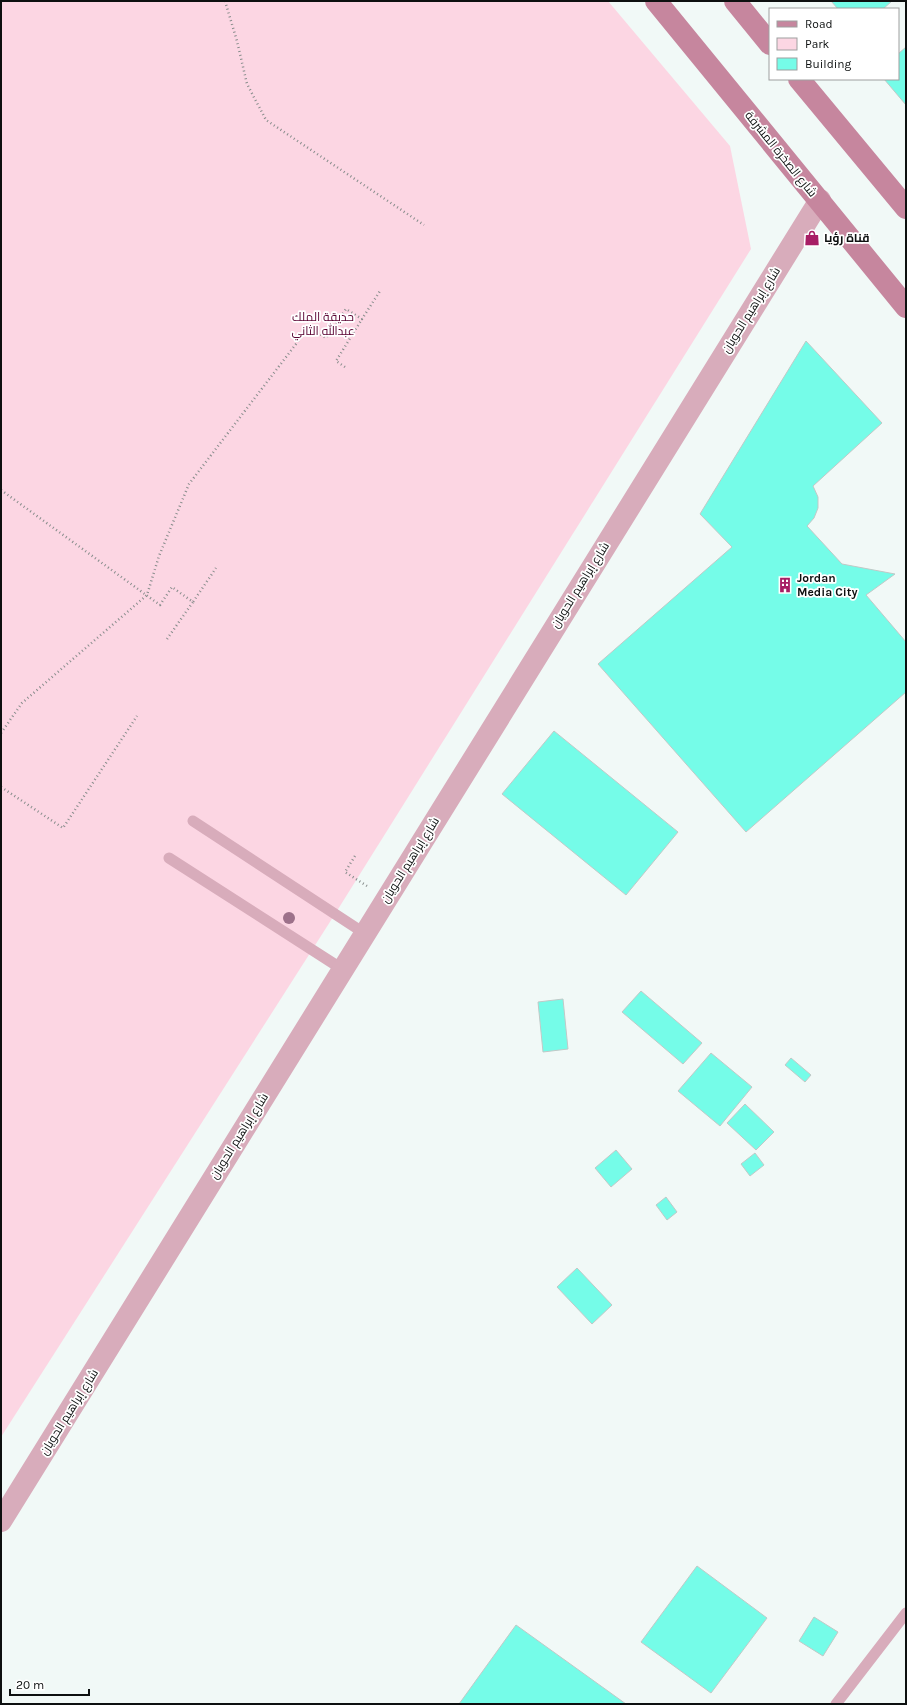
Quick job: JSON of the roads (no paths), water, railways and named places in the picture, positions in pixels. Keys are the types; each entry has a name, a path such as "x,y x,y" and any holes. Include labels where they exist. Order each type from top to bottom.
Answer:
{"main road":[{"name":"شارع الصخرة المشرفة","path":"656,1 906,307"},
{"path":"734,1 769,43"},
{"path":"800,80 906,208"}],"street":[{"name":"شارع إبراهيم الحويان","path":"1,1521 364,933 820,200"}],"lane":[{"path":"193,821 364,933"},
{"path":"170,858 342,969"},
{"path":"836,1704 906,1613"}],"place":[{"name":"قناة رؤيا","path":"812,238"},
{"name":"Jordan Media City","path":"785,585"}],"park label":[{"name":"حديقة الملك عبدالله الثاني","path":"323,324"}]}
